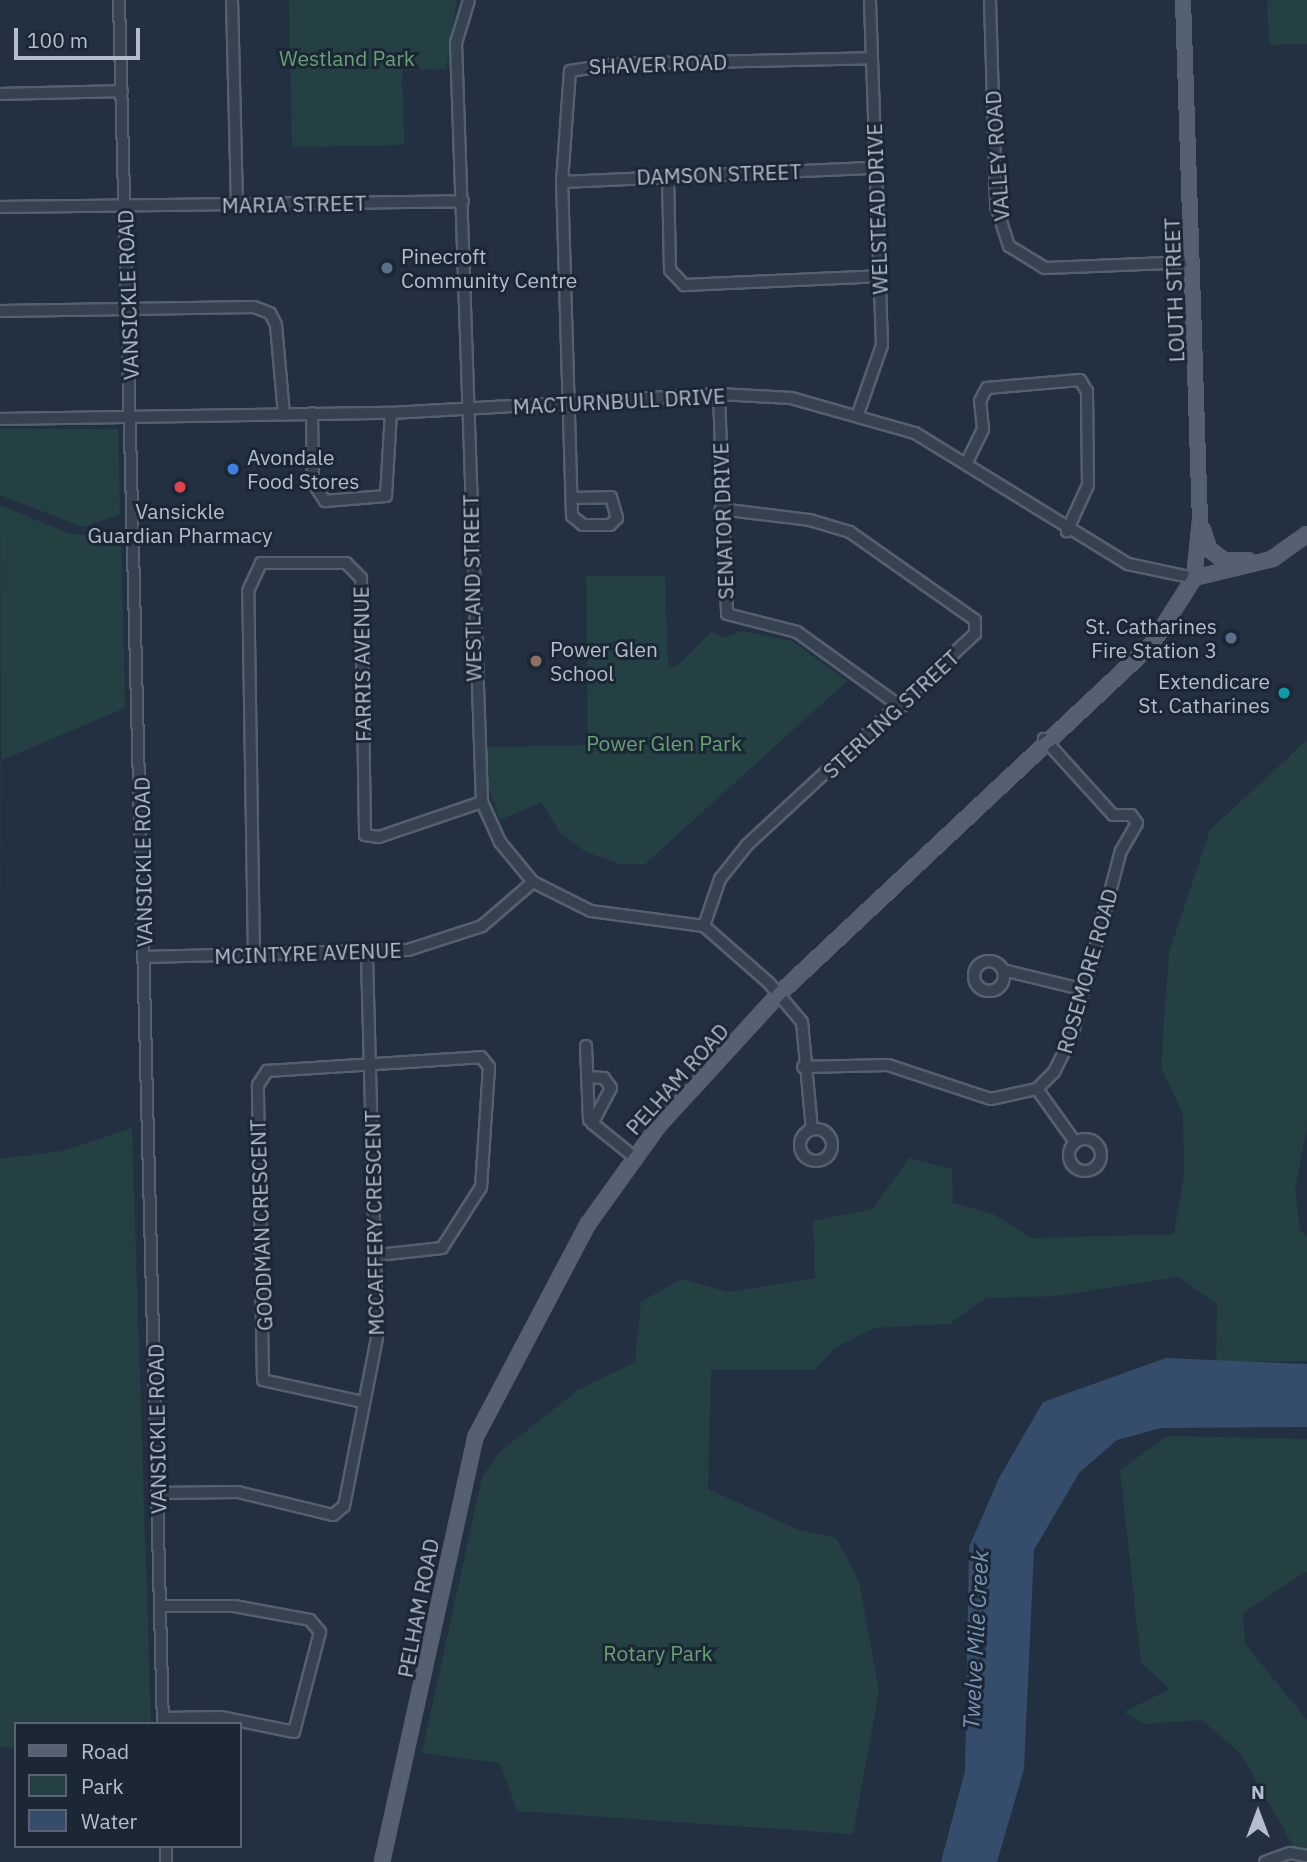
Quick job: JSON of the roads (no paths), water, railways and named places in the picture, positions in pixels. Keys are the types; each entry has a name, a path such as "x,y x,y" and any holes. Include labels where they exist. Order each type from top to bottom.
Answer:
{"main road":[{"name":"LOUTH STREET","path":"1184,0 1200,521 1194,578"},
{"path":"1200,521 1209,549 1223,560 1272,559"},
{"path":"1194,578 1272,559 1307,534"},
{"name":"PELHAM ROAD","path":"382,1862 475,1438 555,1281 634,1157 779,994 1044,739 1152,644 1194,578"}],"street":[{"name":"VANSICKLE ROAD","path":"119,0 130,309 163,1721"},
{"path":"232,0 237,205"},
{"name":"WESTLAND STREET","path":"469,0 456,43 482,802 500,842 533,882 591,911 704,926"},
{"name":"WELSTEAD DRIVE","path":"858,414 882,345 870,0"},
{"name":"VALLEY ROAD","path":"990,0 996,206 1009,246 1045,268 1193,262"},
{"name":"SHAVER ROAD","path":"572,498 562,182 566,81 576,67 872,58"},
{"path":"0,94 122,91"},
{"name":"DAMSON STREET","path":"562,182 668,175 875,168"},
{"path":"668,175 670,270 684,285 879,276"},
{"name":"MARIA STREET","path":"0,207 125,208 463,201"},
{"path":"0,311 254,307 270,313 285,414"},
{"path":"967,462 983,429 980,401 986,388 1080,380 1087,391 1088,485 1068,531"},
{"name":"MACTURNBULL DRIVE","path":"0,419 391,413 569,405 719,394 791,398 858,414 915,433 967,462 1068,531 1128,564 1194,578"},
{"name":"SENATOR DRIVE","path":"719,394 721,509 727,614 797,632 901,707"},
{"path":"312,413 317,493 325,501 361,501 386,496 391,487 391,413"},
{"path":"611,497 617,518 610,525 576,523 572,498 611,497"},
{"name":"STERLING STREET","path":"704,926 720,878 747,845 971,641 975,620 850,532 810,520 721,509"},
{"name":"FARRIS AVENUE","path":"254,956 248,591 261,563 346,564 361,578 365,835 379,837 482,802"},
{"name":"ROSEMORE ROAD","path":"1037,1089 1066,1052 1121,851 1137,823 1131,815 1114,814 1044,739"},
{"name":"MCINTYRE AVENUE","path":"145,957 367,953 454,938 482,926 533,882"},
{"path":"704,926 779,994 802,1022 803,1066 812,1130"},
{"name":"MCCAFFERY CRESCENT","path":"158,1493 238,1492 337,1513 344,1506 377,1338 378,1255 367,953"},
{"path":"1003,971 1085,990"},
{"path":"586,1046 588,1116 595,1128 634,1157"},
{"path":"370,1064 477,1057 489,1067 486,1170 479,1190 442,1248 378,1255"},
{"name":"GOODMAN CRESCENT","path":"363,1402 271,1386 263,1380 257,1107 258,1085 267,1071 370,1064"},
{"path":"803,1066 888,1065 985,1099 1037,1089 1075,1142"},
{"path":"587,1077 604,1078 610,1086 591,1116 595,1128"},
{"path":"160,1606 234,1606 310,1620 320,1632 294,1732 220,1717 163,1721"},
{"path":"1265,1862 1290,1853 1307,1856"}],"water":[{"name":"Twelve Mile Creek","path":"1166,1358 1307,1364 1307,1427 1161,1428 1117,1440 1079,1473 1034,1550 1024,1769 997,1862 941,1862 965,1771 969,1547 999,1478 1043,1402"}],"place":[{"name":"Pinecroft Community Centre","path":"387,268"},
{"name":"Avondale Food Stores","path":"233,469"},
{"name":"Vansickle Guardian Pharmacy","path":"180,487"},
{"name":"St. Catharines Fire Station 3","path":"1231,638"},
{"name":"Power Glen School","path":"536,661"},
{"name":"Extendicare St. Catharines","path":"1284,693"}],"park label":[{"name":"Westland Park","path":"347,58"},
{"name":"Power Glen Park","path":"664,743"},
{"name":"Rotary Park","path":"658,1653"}]}
